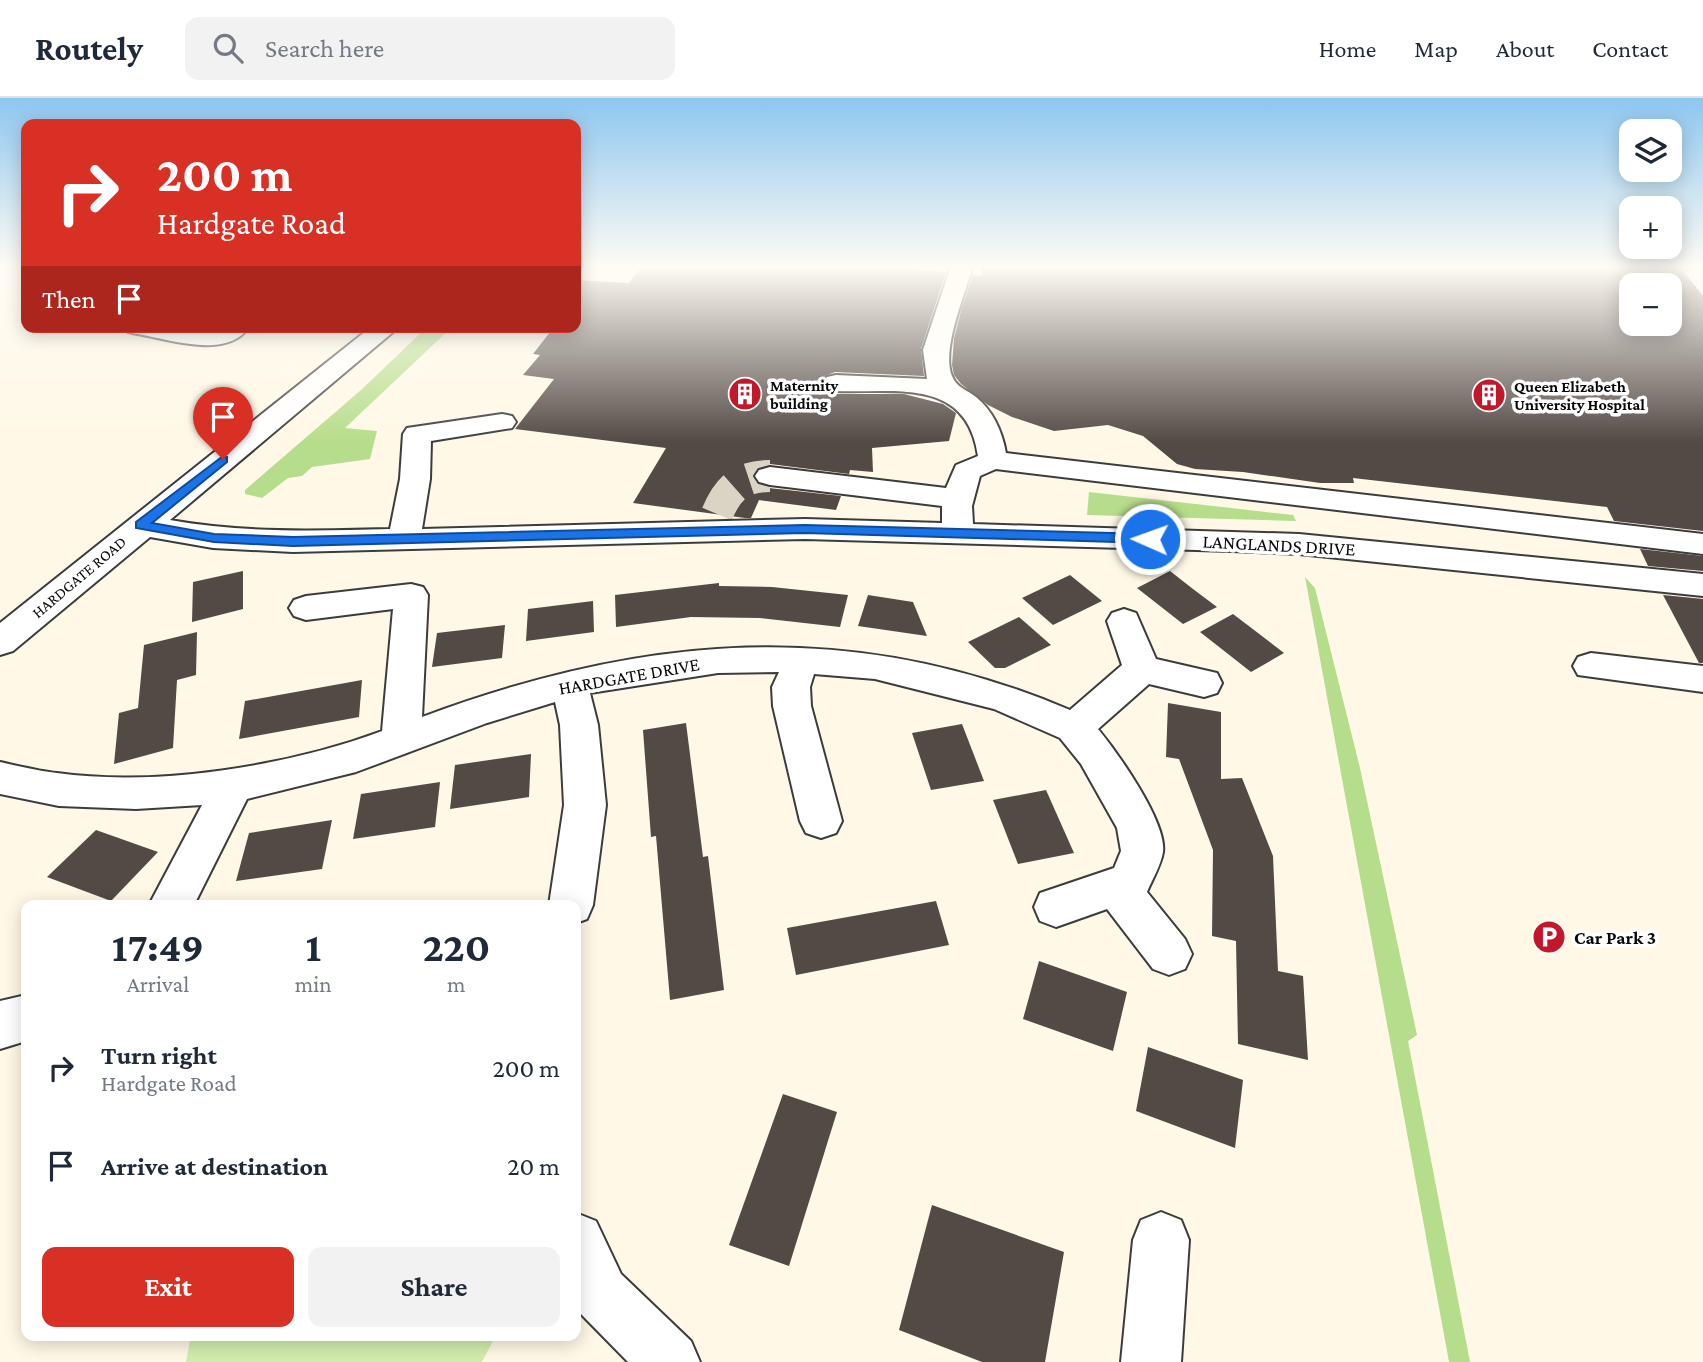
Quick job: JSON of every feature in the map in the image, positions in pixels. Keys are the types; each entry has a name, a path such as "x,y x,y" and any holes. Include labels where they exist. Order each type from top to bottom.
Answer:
{"street":[{"path":"944,325 936,350 938,374 947,389 978,414 990,434 993,460"},
{"path":"178,333 213,338 228,333"},
{"name":"HARDGATE ROAD","path":"0,642 380,333"},
{"path":"836,383 947,389"},
{"path":"404,539 415,478 417,434 502,422"},
{"path":"958,533 958,499 966,471 993,460 1703,544"},
{"path":"770,476 958,499"},
{"name":"LANGLANDS DRIVE","path":"141,525 214,538 293,542 714,523 805,529 1299,544 1703,585"},
{"path":"1599,531 1622,576"},
{"path":"306,608 411,595 401,739"},
{"path":"1124,621 1142,668"},
{"name":"HARDGATE DRIVE","path":"0,778 59,790 136,793 233,786 356,757 475,712 569,684 661,667 718,660 801,661 875,666 1003,697 1074,728 1095,753 1138,826 1142,850 1130,881 1056,907"},
{"path":"801,661 791,687 792,706 821,821"},
{"path":"1591,666 1703,679"},
{"path":"1142,668 1205,684"},
{"path":"1074,728 1142,668"},
{"path":"569,684 579,725 585,806 572,900"},
{"path":"174,900 233,786"},
{"path":"1116,887 1169,954"},
{"path":"0,1025 21,1019"},
{"path":"1151,1362 1161,1240"},
{"path":"581,1252 601,1294 670,1362"}],"green space":[{"path":"421,333 446,333 345,428 377,431 370,459 312,467 302,476 288,478 262,498 245,494 245,490 361,390"},
{"path":"1089,492 1293,515 1296,521 1087,515"},
{"path":"1305,577 1315,588 1360,768 1417,1035 1408,1041 1470,1362 1449,1362"},
{"path":"190,1341 493,1341 482,1362 186,1362"}],"building":[{"name":"Maternity building","path":"581,325 929,325 921,349 924,376 835,372 825,376 821,384 826,392 835,394 904,394 943,404 956,413 949,441 872,448 873,472 850,470 849,474 770,464 758,467 753,475 757,483 769,488 841,496 836,510 759,500 751,518 745,518 633,503 666,448 515,429 554,379 523,375 540,355 533,354 549,333 581,333"},
{"name":"Queen Elizabeth University Hospital","path":"957,325 1619,325 1619,336 1682,336 1682,325 1703,325 1703,531 1614,521 1607,507 1353,478 1354,483 1320,483 1243,472 1195,469 1177,464 1143,436 1108,425 1054,431 1012,417 988,405 961,384 954,375 952,365"},
{"path":"1640,549 1703,556 1703,571 1648,566"},
{"path":"243,571 243,609 192,622 193,582"},
{"path":"1170,571 1217,607 1183,624 1137,588"},
{"path":"1070,575 1102,601 1053,625 1022,598"},
{"path":"719,583 719,586 772,587 848,595 840,627 760,618 691,617 616,627 615,595"},
{"path":"868,595 913,602 927,636 858,626"},
{"path":"1663,595 1703,599 1703,663 1699,663"},
{"path":"593,601 594,632 526,641 528,609"},
{"path":"1233,614 1284,653 1251,672 1200,632"},
{"path":"1019,617 1051,645 1005,668 995,668 968,642"},
{"path":"505,625 502,658 432,667 437,633"},
{"path":"197,632 196,675 177,680 173,748 114,764 119,713 138,708 144,645"},
{"path":"362,680 359,717 239,739 245,701"},
{"path":"1168,703 1221,712 1221,779 1242,778 1273,856 1278,971 1303,976 1308,1060 1238,1044 1236,941 1212,936 1213,850 1179,759 1166,757"},
{"path":"686,723 703,857 708,856 724,990 670,1000 656,836 651,837 643,730"},
{"path":"962,724 984,781 931,790 912,733"},
{"path":"531,754 529,797 450,809 455,765"},
{"path":"440,782 435,827 353,839 361,794"},
{"path":"1046,790 1074,853 1018,864 993,800"},
{"path":"332,820 322,869 236,881 249,833"},
{"path":"96,830 158,852 112,900 47,877"},
{"path":"936,901 949,945 796,975 787,928"},
{"path":"1039,961 1127,992 1113,1051 1023,1019"},
{"path":"1148,1047 1243,1080 1235,1148 1136,1111"},
{"path":"783,1094 837,1112 789,1266 729,1245"},
{"path":"932,1205 1064,1252 1045,1362 982,1362 899,1330"}],"tunnel":[{"path":"717,514 726,497 737,485 751,478 770,476"}],"place":[{"name":"Maternity building","path":"745,394"},
{"name":"Queen Elizabeth University Hospital","path":"1489,395"},
{"name":"Car Park 3","path":"1549,937"}],"route":[{"path":"223,459 141,525 214,538 293,542 805,529 1150,539"}]}
